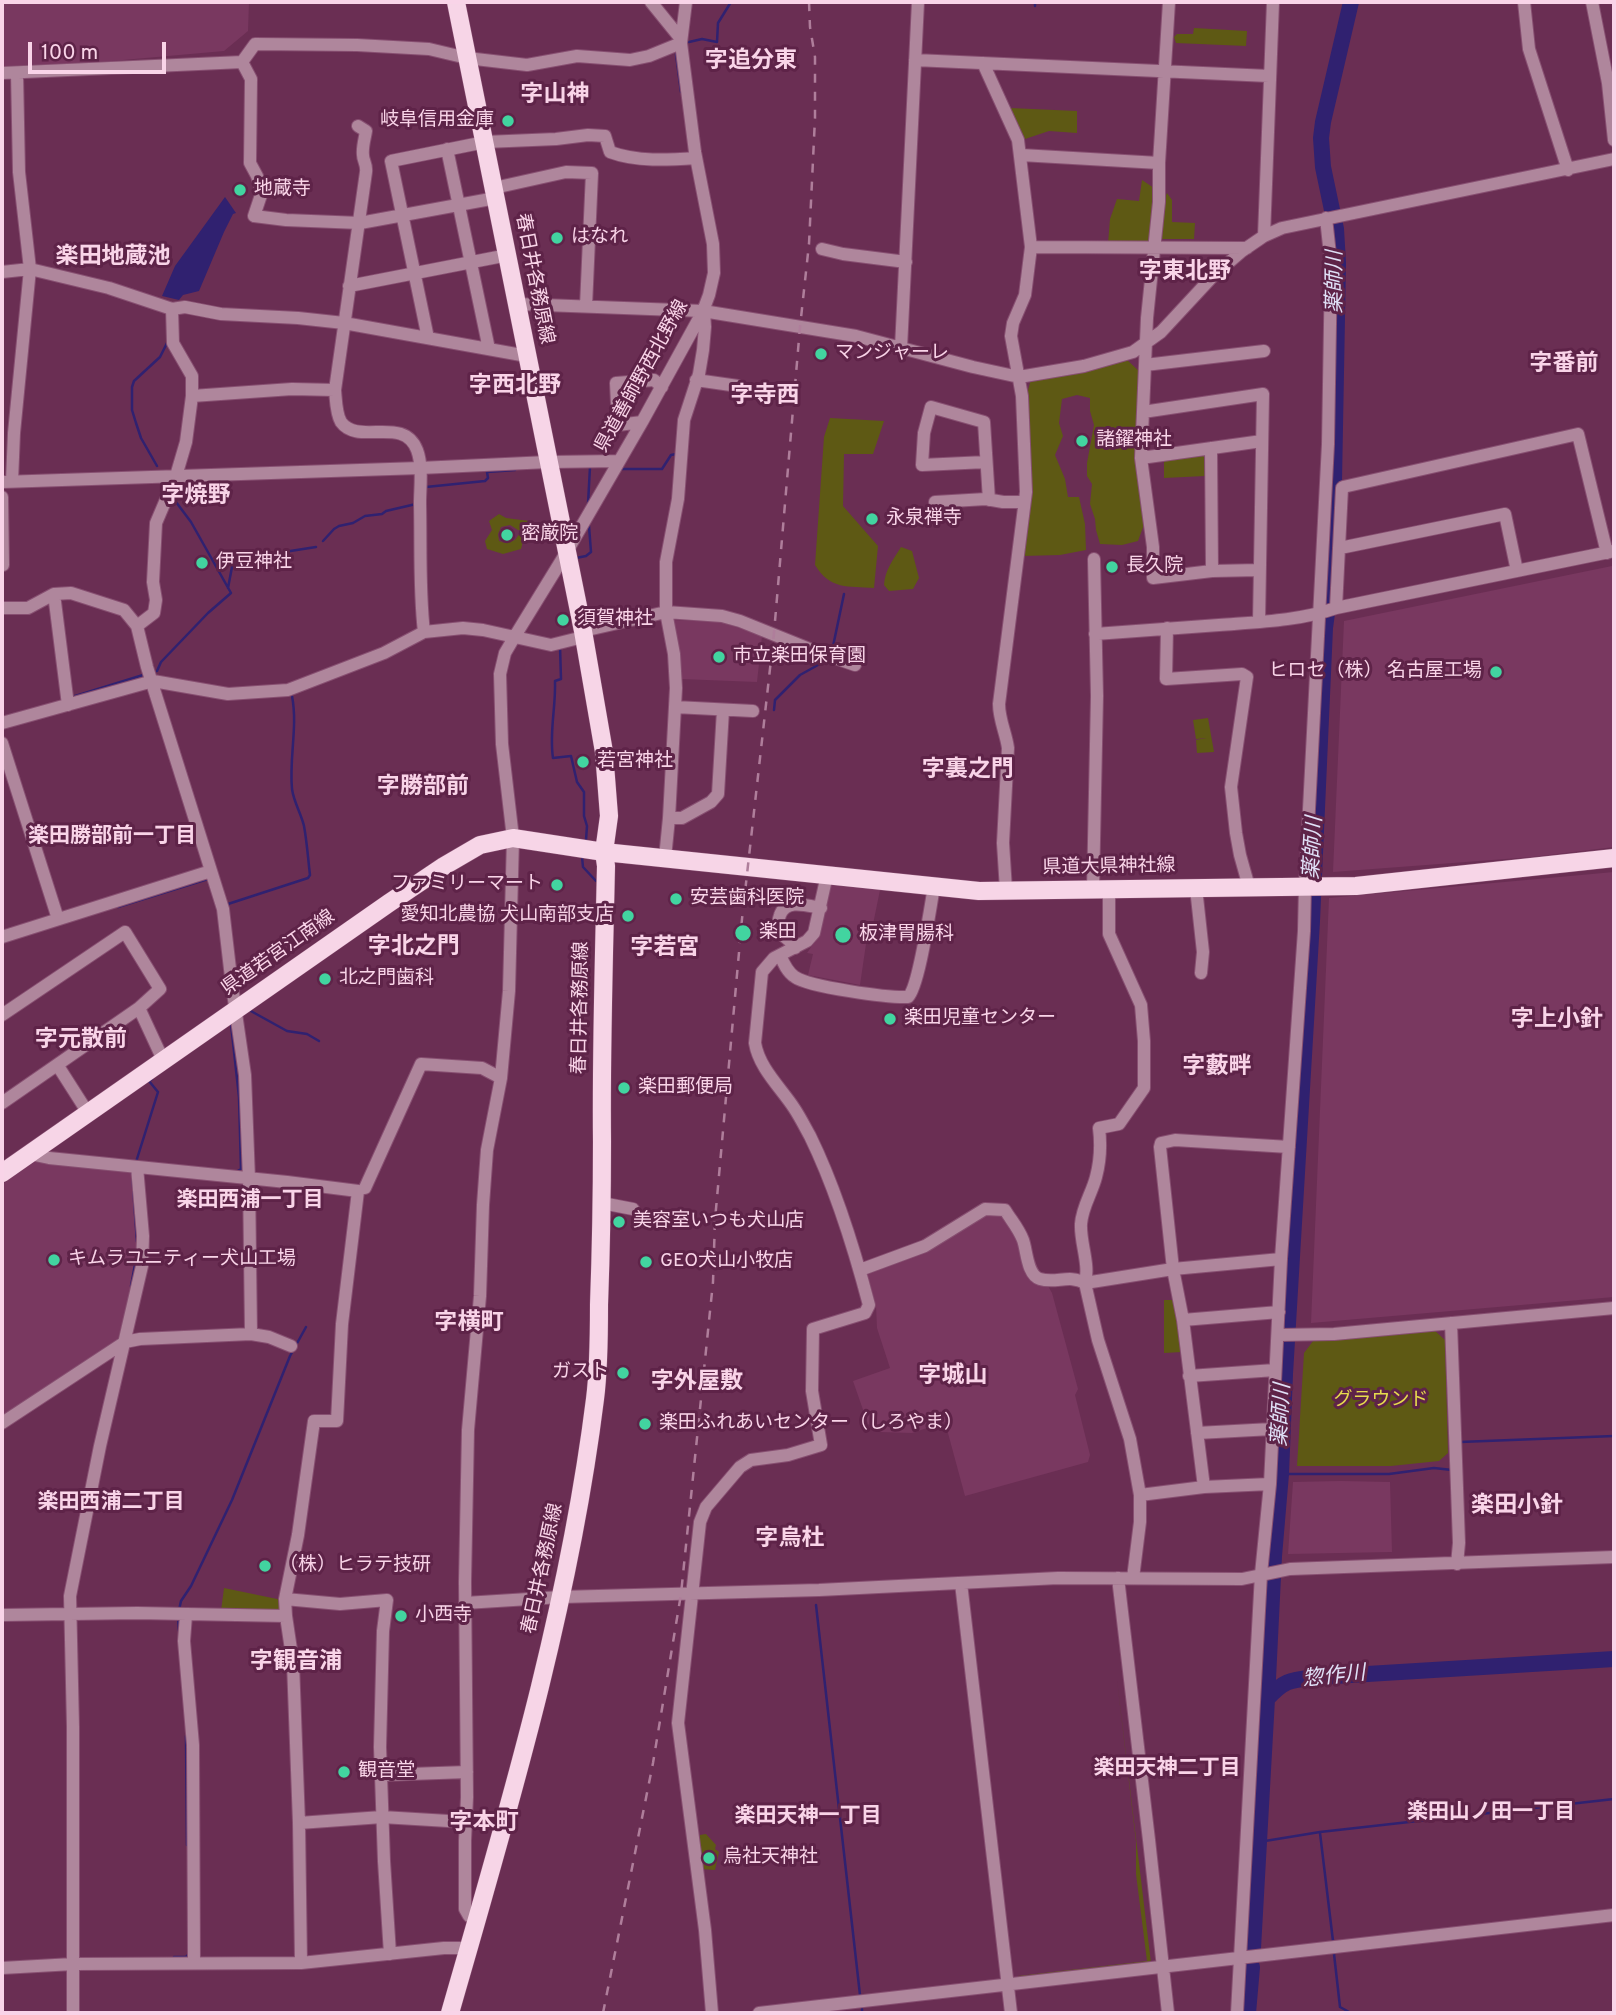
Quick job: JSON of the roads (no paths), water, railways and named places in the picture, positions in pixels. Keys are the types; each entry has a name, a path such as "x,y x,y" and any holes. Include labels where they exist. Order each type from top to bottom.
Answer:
{"main road":[{"name":"春日井各務原線","path":"450,2013 522,1760 561,1597 579,1511 596,1395 602,1203 604,852 609,816 604,752 583,634 456,2"},
{"name":"県道若宮江南線","path":"2,1173 444,866 480,845 513,838 604,852"},
{"name":"県道大県神社線","path":"604,852 962,890 1356,886 1614,859"}],"street":[{"path":"242,62 255,44 417,48 467,58 527,65 577,56 629,60 649,56 681,41 651,2"},
{"name":"県道善師野西北野線","path":"477,1917 469,1916 465,1909 468,1430 480,1296 487,1150 501,1078 509,992 513,838 502,744 500,674 505,653 514,636 642,422 704,311 709,295 714,273 713,244 696,158 681,41 686,2"},
{"path":"901,348 918,2"},
{"path":"1169,2 1159,202 1146,343 1141,458 1153,547 1153,578 1212,570 1259,570"},
{"path":"1264,236 1273,2"},
{"path":"1524,2 1530,49 1568,170"},
{"path":"1592,2 1608,83 1614,140"},
{"path":"915,60 1269,76"},
{"path":"2,73 242,62"},
{"path":"242,62 251,79 250,163 262,192 254,216 360,223 459,204 566,172 592,173 586,306"},
{"path":"983,63 1018,140 1031,247 1025,295 1012,331 1022,396 1026,492 999,704 999,715 1008,748 1003,843 1006,890"},
{"path":"17,73 19,172 30,269 7,482 619,461"},
{"path":"358,126 366,131 363,158 367,165 335,390 340,420 347,427 362,432 401,433 410,439 417,451 420,468 420,599 424,632"},
{"path":"367,165 485,142 588,135 605,136 610,152 626,156 663,160 696,158"},
{"path":"447,149 489,349"},
{"path":"1021,155 1159,163"},
{"path":"518,304 704,311 835,332 1018,377 1058,371 1133,352 1161,332 1213,276 1264,236 1282,228 1614,159"},
{"path":"391,161 428,338"},
{"path":"1237,2013 1275,1370 1285,1335 1279,1312 1281,1259 1304,931 1313,886 1319,614 1337,342 1326,218"},
{"path":"1031,247 1247,248"},
{"path":"822,248 843,254 906,262"},
{"path":"349,286 508,255"},
{"path":"2,272 30,269 109,288 172,309 185,307 221,314 298,317 344,323 527,356"},
{"path":"137,626 154,613 156,523 176,476 186,442 192,396 192,376 173,342 172,309"},
{"path":"665,858 676,688 674,654 666,612 666,562 678,499 682,428 701,361 704,311"},
{"path":"1145,365 1265,351"},
{"path":"642,422 618,425 615,383 654,380 662,387"},
{"path":"696,380 738,386"},
{"path":"192,396 292,389 335,390"},
{"path":"1143,412 1263,394 1259,622"},
{"path":"986,461 922,465 924,433 931,407 984,422 989,499"},
{"path":"1095,634 1259,622 1319,614 1336,608 1611,552 1578,434 1342,487 1336,608"},
{"path":"1141,458 1262,441"},
{"path":"1210,448 1212,570"},
{"path":"2,498 2,565"},
{"path":"935,502 989,499 1024,502"},
{"path":"1340,548 1505,514 1517,571"},
{"path":"1094,559 1101,889 1109,934 1141,1005 1144,1088 1119,1124 1099,1128 1096,1178 1081,1220 1081,1239 1087,1274 1084,1283 1098,1340 1130,1439 1140,1495 1140,1522 1133,1578"},
{"path":"2,608 28,608 54,594 71,593 124,610 137,626 147,667 223,909 245,1075 251,1334"},
{"path":"54,594 67,700"},
{"path":"3,725 67,700 153,681 228,694 288,690 384,653 424,632 463,628 551,645 666,612 722,616 740,621 855,665"},
{"path":"1167,628 1166,680 1242,674 1247,677 1231,787 1236,833 1249,887"},
{"path":"675,707 753,711"},
{"path":"669,818 682,818 711,802 718,794 723,710"},
{"path":"2,743 58,919"},
{"path":"2,937 211,871"},
{"path":"712,2013 705,1930 678,1723 697,1535 702,1514 740,1467 751,1460 788,1455 821,1445 812,1391 813,1329 865,1313 869,1305 860,1270 828,1177 811,1138 796,1110 766,1068 755,1044 762,972 770,962 807,941 814,933 827,874"},
{"path":"780,955 797,979 859,992 908,998 913,992 918,975 934,887"},
{"path":"1196,888 1203,952 1201,973"},
{"path":"795,948 791,940 780,931 780,914 793,905 821,908"},
{"path":"2,1015 125,932 160,989 139,1008 2,1104"},
{"path":"139,1008 164,1062"},
{"path":"365,1188 421,1064 482,1068 501,1078"},
{"path":"58,1066 89,1113"},
{"path":"1204,1487 1183,1320 1173,1269 1161,1143 1175,1140 1289,1147"},
{"path":"30,1153 49,1158 358,1191 342,1324 337,1421 314,1421 298,1535 285,1600 293,1663 301,1963"},
{"path":"73,2013 74,1727 70,1596 100,1446 142,1266 143,1236 135,1167"},
{"path":"602,1203 633,1209"},
{"path":"860,1270 925,1246 985,1209 1005,1210 1022,1238 1031,1272 1035,1277 1047,1280 1068,1278 1084,1283 1173,1269 1281,1259"},
{"path":"1285,1335 1614,1308"},
{"path":"1183,1320 1279,1312"},
{"path":"1451,1323 1459,1544 1457,1564"},
{"path":"2,1423 125,1342 251,1334 291,1346"},
{"path":"1189,1376 1275,1370"},
{"path":"1197,1433 1272,1429"},
{"path":"1140,1495 1204,1487 1270,1484"},
{"path":"465,1603 1058,1578 1242,1579 1290,1569 1614,1557"},
{"path":"1118,1578 1168,2013"},
{"path":"961,1583 1011,2013"},
{"path":"285,1600 340,1604 387,1600 382,1651 380,1747 390,1954"},
{"path":"2,1615 286,1616"},
{"path":"186,1615 184,1641 193,1745 194,1962"},
{"path":"382,1774 467,1772"},
{"path":"299,1824 382,1817 465,1822"},
{"path":"759,2013 1614,1915"},
{"path":"2,1968 74,1964 301,1963 444,1948 468,1948"}],"waterway":[{"path":"689,42 702,39 717,42 718,23 731,2"},
{"name":"薬師川","path":"1267,1699 1312,921 1325,628 1333,535 1338,263 1336,229 1323,167 1321,138 1351,2"},
{"path":"676,54 681,92"},
{"path":"157,466 136,423 132,410 132,387 134,381 160,357 167,343"},
{"path":"621,469 662,469 671,455 676,454"},
{"path":"588,504 590,467"},
{"path":"426,487 485,481 488,478 487,472 515,470"},
{"path":"157,671 161,662 231,593 191,522 173,498"},
{"path":"323,541 339,526 353,523 365,516 416,504"},
{"path":"576,558 591,552 589,526"},
{"path":"228,588 232,567 282,560 284,552 316,547"},
{"path":"832,651 844,594"},
{"path":"560,646 561,679 555,681 553,758 571,756 577,782 584,792 586,840"},
{"path":"774,710 775,700 800,675 827,660"},
{"path":"72,697 143,675"},
{"path":"228,906 310,875 304,826 292,789 292,696"},
{"path":"582,857 583,867 596,881"},
{"path":"118,907 208,879"},
{"path":"249,1010 287,1031 307,1034 319,1041"},
{"path":"231,1024 239,1097 241,1169 236,1172"},
{"path":"136,1162 158,1092 149,1081 152,1079"},
{"path":"132,1172 137,1242"},
{"path":"131,1286 136,1259"},
{"path":"179,1610 181,1601 191,1586 232,1500 290,1356 306,1327"},
{"path":"1460,1442 1614,1436"},
{"path":"1281,1474 1389,1474 1434,1468 1452,1470"},
{"path":"816,1605 860,1995"},
{"path":"178,1617 179,1631"},
{"name":"惣作川","path":"1253,1948 1267,1699 1279,1688 1295,1680 1318,1677 1614,1659"},
{"path":"186,1736 187,1845"},
{"path":"1259,1842 1320,1832 1614,1799"},
{"path":"1320,1833 1333,1941"},
{"path":"174,1957 186,1957 190,1953"},
{"path":"1334,1954 1340,2007 1351,2013"},
{"name":"惣作川","path":"1248,2013 1252,1967"}],"railway":[{"path":"603,2013 653,1763 681,1594 713,1282 715,1220 742,919 774,633 809,244 815,118 815,57 809,2"}],"place":[{"name":"岐阜信用金庫","path":"508,121"},
{"name":"地蔵寺","path":"240,190"},
{"name":"はなれ","path":"557,238"},
{"name":"マンジャーレ","path":"821,354"},
{"name":"諸鑃神社","path":"1082,441"},
{"name":"永泉禅寺","path":"872,519"},
{"name":"密厳院","path":"507,535"},
{"name":"伊豆神社","path":"202,563"},
{"name":"長久院","path":"1112,567"},
{"name":"須賀神社","path":"563,620"},
{"name":"市立楽田保育園","path":"719,657"},
{"name":"ヒロセ（株） 名古屋工場","path":"1496,672"},
{"name":"若宮神社","path":"583,762"},
{"name":"ファミリーマート","path":"557,885"},
{"name":"安芸歯科医院","path":"676,899"},
{"name":"愛知北農協 犬山南部支店","path":"628,916"},
{"name":"楽田","path":"743,933"},
{"name":"板津胃腸科","path":"843,935"},
{"name":"北之門歯科","path":"325,979"},
{"name":"楽田児童センター","path":"890,1019"},
{"name":"楽田郵便局","path":"624,1088"},
{"name":"美容室いつも犬山店","path":"619,1222"},
{"name":"キムラユニティー犬山工場","path":"54,1260"},
{"name":"GEO犬山小牧店","path":"646,1262"},
{"name":"ガスト","path":"623,1373"},
{"name":"楽田ふれあいセンター（しろやま）","path":"645,1424"},
{"name":"（株）ヒラテ技研","path":"265,1566"},
{"name":"小西寺","path":"401,1616"},
{"name":"観音堂","path":"344,1772"},
{"name":"烏社天神社","path":"709,1858"}],"district":[{"name":"字追分東","path":"751,62"},
{"name":"字山神","path":"555,96"},
{"name":"楽田地蔵池","path":"113,258"},
{"name":"字東北野","path":"1185,273"},
{"name":"字番前","path":"1564,365"},
{"name":"字西北野","path":"515,387"},
{"name":"字寺西","path":"765,397"},
{"name":"字焼野","path":"196,497"},
{"name":"字裏之門","path":"968,771"},
{"name":"字勝部前","path":"423,788"},
{"name":"楽田勝部前一丁目","path":"112,838"},
{"name":"字北之門","path":"414,948"},
{"name":"字若宮","path":"665,949"},
{"name":"字上小針","path":"1557,1021"},
{"name":"字元散前","path":"81,1041"},
{"name":"字藪畔","path":"1217,1068"},
{"name":"楽田西浦一丁目","path":"250,1202"},
{"name":"字横町","path":"469,1324"},
{"name":"字城山","path":"953,1377"},
{"name":"字外屋敷","path":"697,1383"},
{"name":"楽田西浦二丁目","path":"111,1504"},
{"name":"楽田小針","path":"1517,1507"},
{"name":"字烏杜","path":"790,1540"},
{"name":"字観音浦","path":"296,1663"},
{"name":"楽田天神二丁目","path":"1167,1770"},
{"name":"楽田山ノ田一丁目","path":"1491,1814"},
{"name":"楽田天神一丁目","path":"808,1818"},
{"name":"字本町","path":"484,1824"}],"park label":[{"name":"グラウンド","path":"1381,1401"}]}
